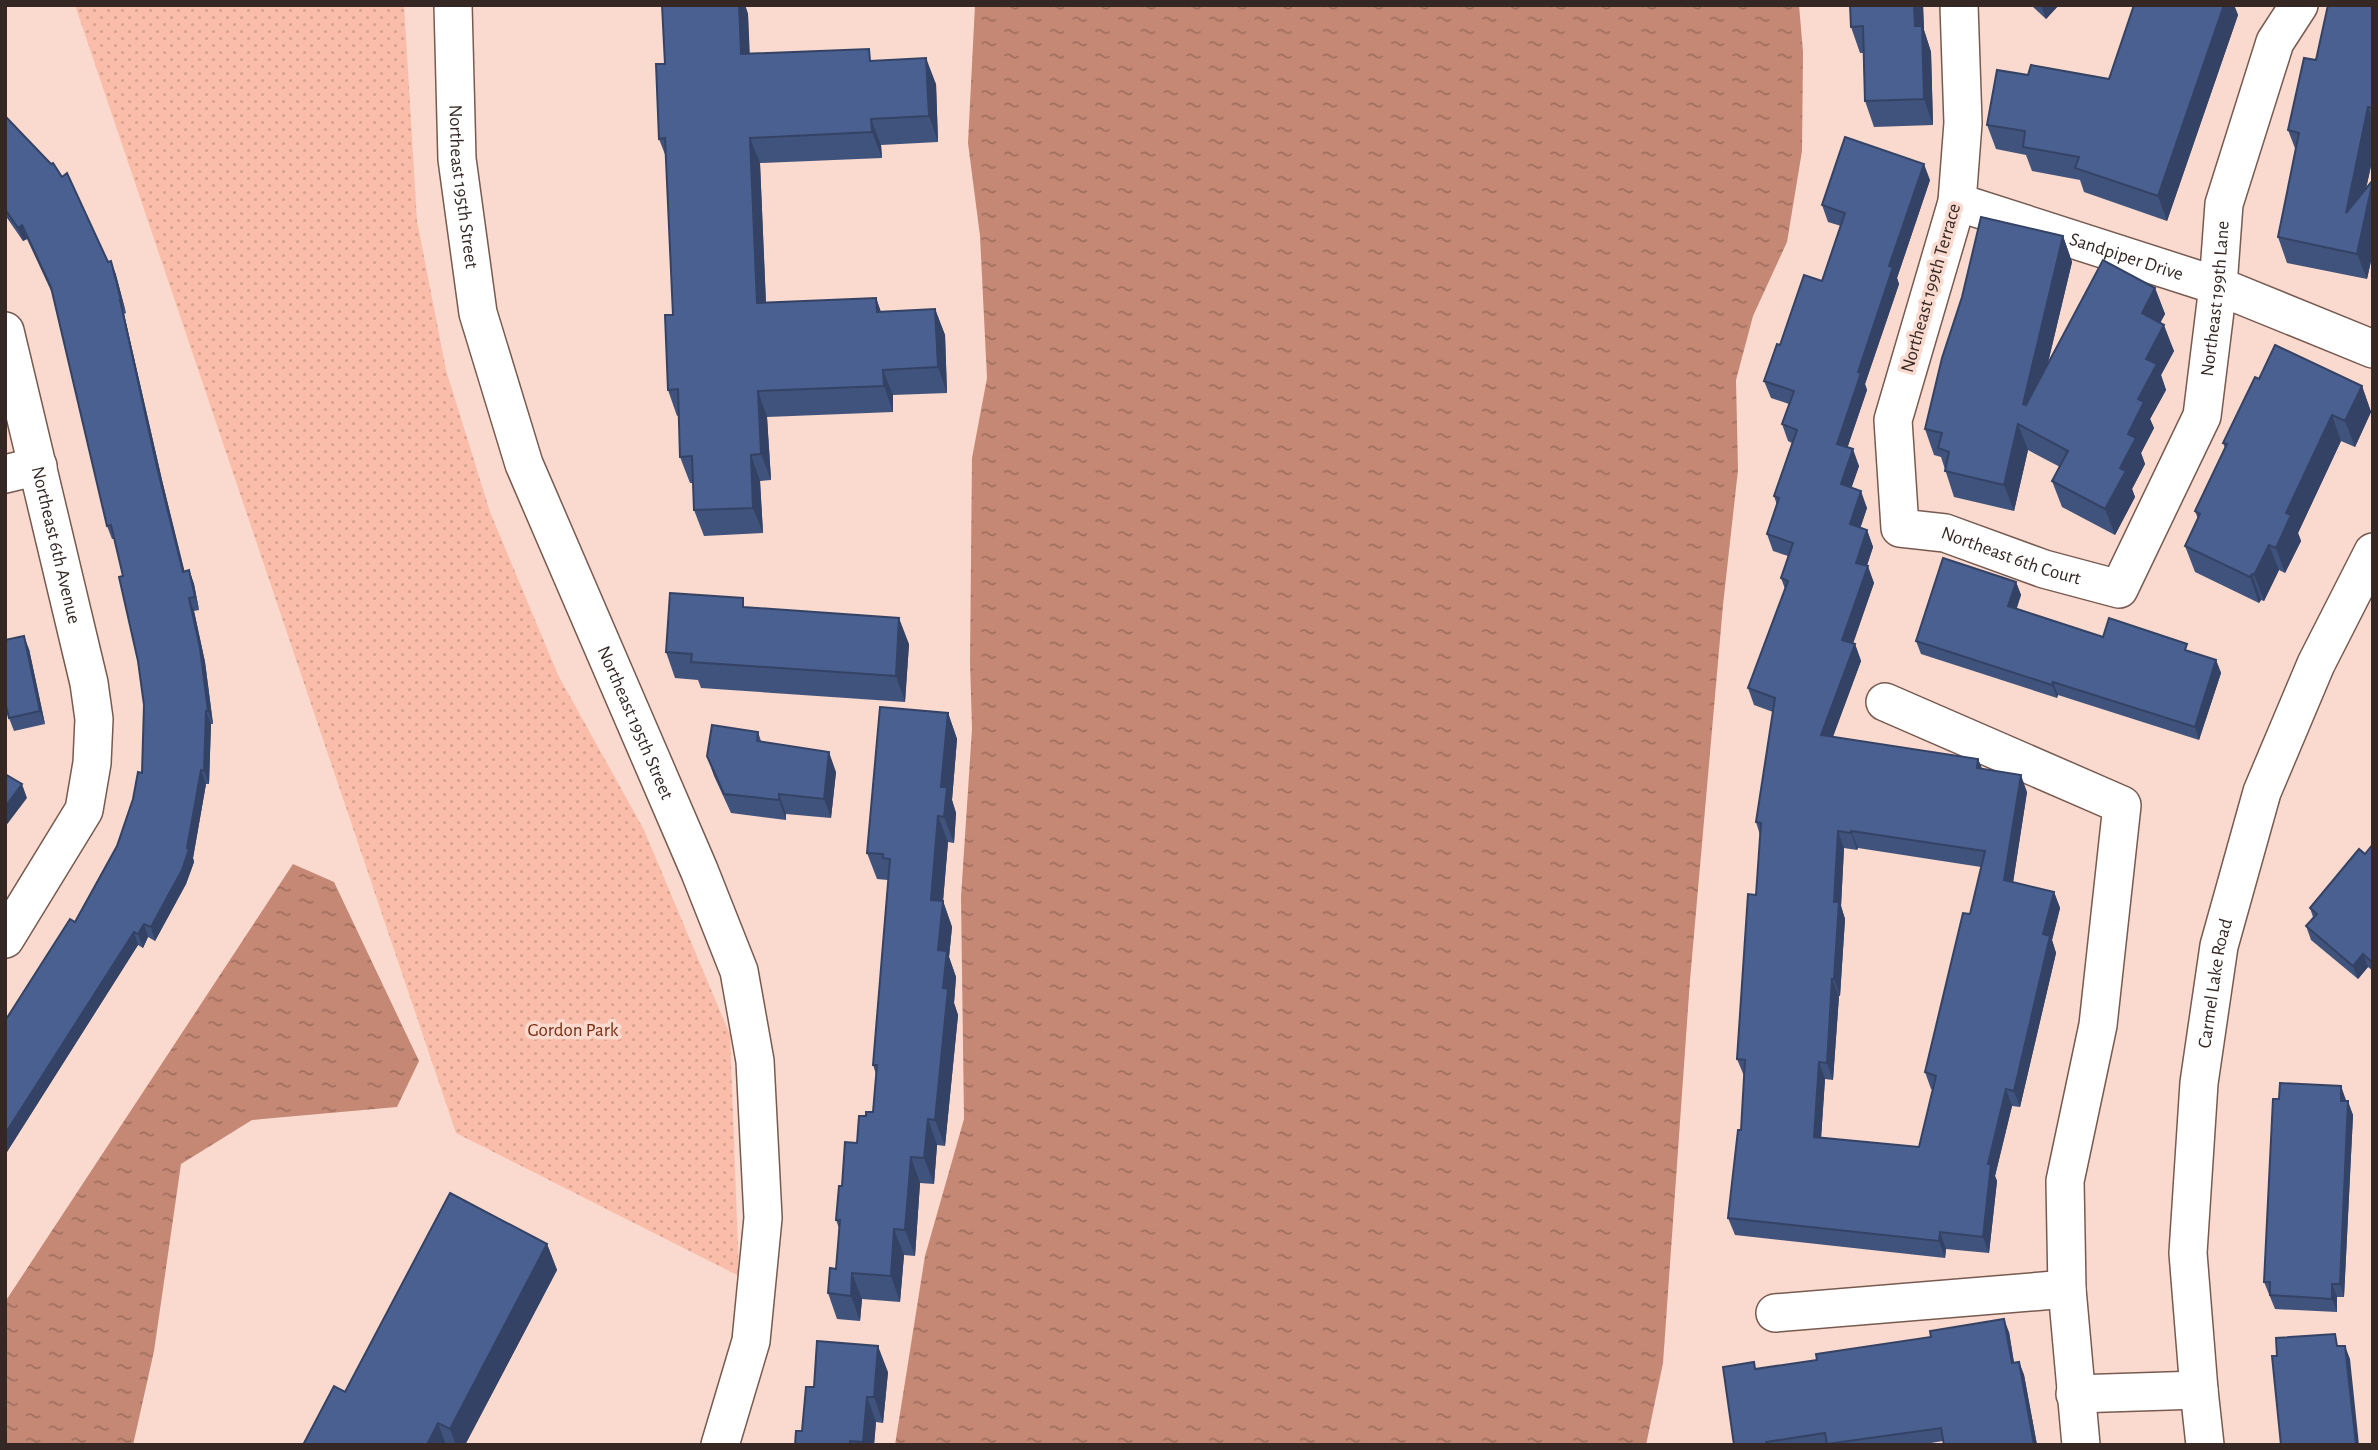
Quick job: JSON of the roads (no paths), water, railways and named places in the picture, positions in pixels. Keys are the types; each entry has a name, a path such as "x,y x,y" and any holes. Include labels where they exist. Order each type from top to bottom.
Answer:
{"street":[{"name":"Northeast 195th Street","path":"453,5 457,159 478,313 524,464 699,870 739,971 755,1062 763,1218 751,1341 720,1445"},
{"name":"Northeast 199th Terrace","path":"1900,528 1894,420 1957,202 1963,122 1959,5"},
{"name":"Northeast 199th Lane","path":"2119,589 2202,416 2218,286 2224,204 2275,42 2299,5"},
{"name":"Sandpiper Drive","path":"1957,202 2218,286 2373,349"},
{"name":"Northeast 6th Avenue","path":"5,331 22,470 89,683 94,719 92,763 84,810 5,939"},
{"name":"Northeast 6th Court","path":"1900,528 1945,533 2044,569 2119,589"},
{"name":"Carmel Lake Road","path":"2205,1445 2188,1253 2199,1083 2219,946 2262,792 2316,664 2373,552"},
{"path":"1885,702 2122,805 2098,1025 2065,1181 2067,1289 2081,1445"},
{"path":"1775,1313 2067,1289"},
{"path":"2075,1394 2199,1390"}],"water":[{"path":"975,5 1799,5 1803,52 1802,151 1787,242 1753,316 1736,380 1738,470 1723,605 1690,980 1663,1363 1646,1445 895,1445 925,1256 964,1119 961,897 972,729 972,458 987,378 980,236 968,143"},
{"path":"293,864 334,882 419,1061 397,1107 252,1120 181,1164 154,1351 133,1445 5,1445 5,1302"}],"park label":[{"name":"Gordon Park","path":"573,1030"}]}
